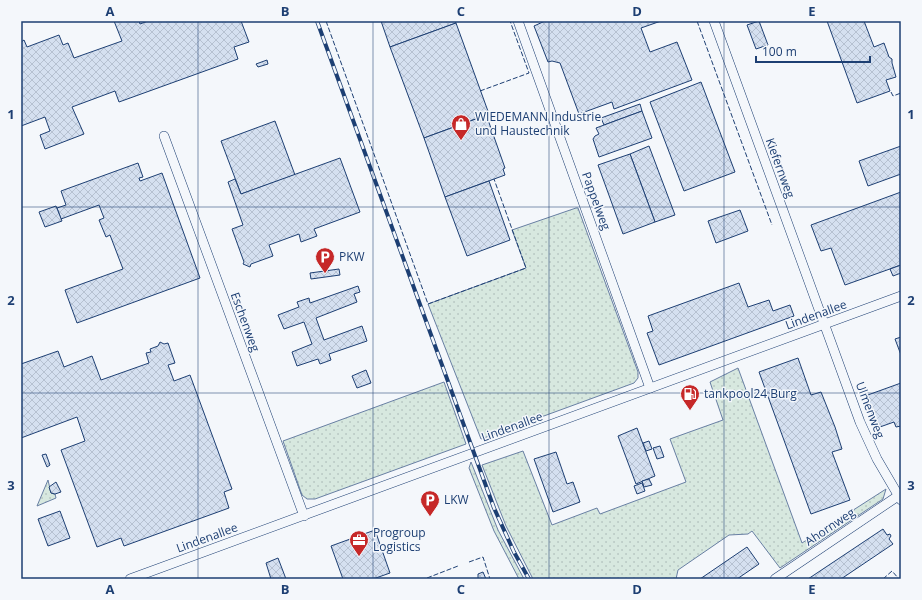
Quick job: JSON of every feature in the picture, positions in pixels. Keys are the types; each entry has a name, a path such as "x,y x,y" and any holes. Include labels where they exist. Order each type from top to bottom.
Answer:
{"street":[{"name":"Pappelweg","path":"518,21 650,388"},
{"name":"Kiefernweg","path":"714,21 825,324"},
{"name":"Eschenweg","path":"164,136 304,516"},
{"name":"Lindenallee","path":"130,579 901,296"},
{"name":"Ulmenweg","path":"825,324 860,422 877,459 900,498"},
{"name":"Ahornweg","path":"776,579 900,498"}],"shaded area":[{"path":"578,208 638,372 638,378 634,383 481,439 428,304 526,268 512,230"},
{"path":"738,368 802,543 886,489 883,499 780,568 752,531 748,534 729,535 678,570 676,579 533,579 506,526 482,465 523,451 552,525 597,508 600,514 686,482 670,439 723,420 710,382"},
{"path":"444,382 466,444 315,499 307,499 302,495 283,441"},
{"path":"471,462 498,530 524,579 519,579 494,531 469,468"},
{"path":"48,480 51,493 55,494 56,498 37,506"}],"building":[{"path":"114,21 139,21 140,24 148,21 241,21 249,42 234,47 238,59 119,102 115,91 72,107 84,134 45,149 40,135 50,131 45,117 21,126 21,42 24,40 27,47 59,35 63,45 68,43 74,58 122,41"},
{"path":"381,21 455,21 456,23 390,47"},
{"path":"545,21 661,21 641,28 650,52 677,42 692,80 614,109 612,102 579,114 560,63 552,61 548,62 534,26"},
{"path":"759,21 768,45 756,49 747,25"},
{"path":"827,21 864,21 874,47 884,43 889,57 892,59 896,77 886,80 890,91 857,103"},
{"path":"456,23 489,114 424,138 390,47"},
{"path":"267,60 268,64 258,67 256,64"},
{"path":"701,82 735,172 684,191 650,102"},
{"path":"640,104 642,111 604,125 601,118"},
{"path":"642,111 652,138 599,157 593,139 599,134 596,128"},
{"path":"484,116 484,118 487,117 505,168 503,169 505,175 445,197 424,138"},
{"path":"275,121 295,175 241,194 221,141"},
{"path":"649,146 675,215 655,222 630,154"},
{"path":"901,146 901,174 868,186 859,161"},
{"path":"630,154 655,222 623,234 598,165"},
{"path":"340,158 360,212 314,229 317,236 301,242 299,234 269,245 273,256 251,264 250,267 243,264 244,262 232,229 243,225 228,182 235,179 241,194"},
{"path":"138,163 143,177 139,178 140,181 162,173 200,278 77,323 65,290 123,269 110,235 106,237 99,220 104,218 99,205 61,219 57,208 66,205 61,191"},
{"path":"489,181 510,240 467,256 445,197"},
{"path":"901,192 901,265 845,285 831,248 821,251 811,225"},
{"path":"56,206 62,221 45,227 39,212"},
{"path":"740,210 748,231 716,243 708,221"},
{"path":"901,265 901,273 893,276 890,269"},
{"name":"PKW","path":"339,269 340,275 311,279 310,273"},
{"path":"739,283 748,307 769,300 773,311 790,305 794,316 659,365 647,333 653,331 648,316"},
{"path":"358,286 360,292 354,294 357,302 316,318 324,340 362,326 367,341 329,354 331,360 320,364 318,359 297,366 292,352 312,344 304,322 284,329 278,315 299,307 297,302 309,298 310,303"},
{"path":"901,337 901,355 895,339"},
{"path":"160,342 164,344 168,343 175,363 168,365 174,381 190,375 232,489 224,492 229,508 124,546 121,538 97,547 61,450 85,441 77,417 21,438 21,364 58,351 64,367 92,356 101,380 149,363 146,353 151,352 150,349 158,346"},
{"path":"798,358 811,395 821,392 835,427 842,449 832,452 850,500 811,514 759,372"},
{"path":"366,370 371,383 357,388 352,376"},
{"path":"901,383 901,426 896,427 894,422 877,428 865,396"},
{"path":"637,428 655,476 636,484 618,436"},
{"path":"649,441 652,449 646,451 643,443"},
{"path":"660,446 664,457 657,459 653,448"},
{"path":"556,452 567,484 573,482 580,502 553,512 534,459"},
{"path":"46,454 50,465 47,467 42,455"},
{"path":"649,479 652,485 644,487 642,481"},
{"path":"56,482 61,492 55,494 51,493 49,487"},
{"path":"642,483 645,491 637,494 634,486"},
{"path":"60,511 70,538 48,546 38,519"},
{"path":"883,529 887,535 890,534 891,536 889,539 893,544 841,579 808,579"},
{"path":"375,530 390,573 373,579 343,579 331,546"},
{"path":"747,547 759,564 737,579 700,579"},
{"path":"278,558 286,579 271,579 266,563"},
{"path":"483,572 486,579 478,579 478,574"}],"railway":[{"path":"317,21 494,508 514,552 529,579"}],"fence":[{"path":"326,21 428,304 526,268 494,179"},
{"path":"480,91 529,73 510,21"},
{"path":"697,21 772,225"},
{"path":"891,92 893,96 901,93"},
{"path":"469,562 483,557 490,579"},
{"path":"427,578 458,566"},
{"path":"883,579 892,571 899,579"}],"place":[{"name":"WIEDEMANN Industrie und Haustechnik","path":"461,141"},
{"name":"PKW","path":"325,274"},
{"name":"tankpool24 Burg","path":"690,411"},
{"name":"LKW","path":"430,517"},
{"name":"Progroup Logistics","path":"359,557"}]}
